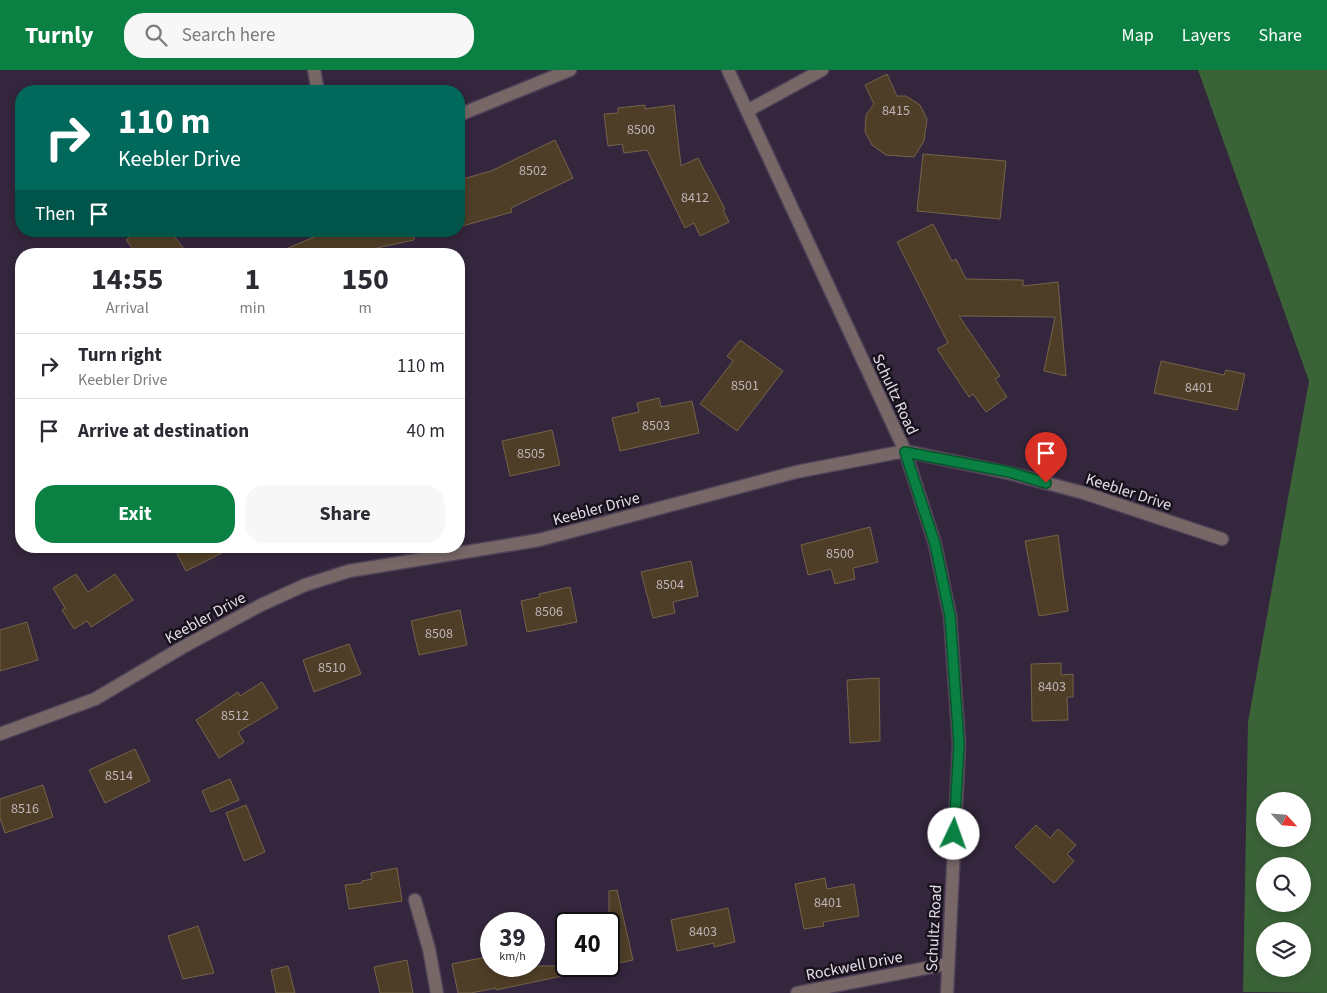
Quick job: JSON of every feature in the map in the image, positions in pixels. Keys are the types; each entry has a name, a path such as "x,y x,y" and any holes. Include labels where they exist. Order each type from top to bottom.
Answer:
{"street":[{"path":"314,70 317,85"},
{"path":"465,112 570,70"},
{"name":"Schultz Road","path":"728,70 905,452 935,544 950,616 959,744 947,993"},
{"path":"747,111 822,70"},
{"name":"Keebler Drive","path":"465,552 539,540 796,472 905,452 1009,472 1074,490 1222,539"},
{"name":"Keebler Drive","path":"0,734 95,699 183,647 261,605 305,585 349,571 459,553"},
{"path":"415,900 429,949 437,993"},
{"name":"Rockwell Drive","path":"797,993 947,964"}],"green space":[{"path":"1198,70 1327,70 1327,993 1243,992 1248,722 1309,381"}],"building":[{"path":"887,74 897,96 906,96 920,105 927,119 924,141 914,157 886,155 872,145 865,132 866,115 874,104 865,85"},
{"path":"645,105 645,109 674,105 681,166 698,158 725,209 723,210 729,222 700,236 694,223 685,228 647,150 624,153 622,144 608,146 604,114 618,113 618,108"},
{"path":"555,140 573,178 511,208 512,212 465,225 465,178 491,171"},
{"path":"923,154 1006,161 1000,219 917,211"},
{"path":"933,224 952,261 956,259 966,279 1023,280 1023,286 1058,282 1066,376 1044,371 1055,317 959,316 1000,376 995,379 1007,397 986,412 973,394 969,397 937,349 948,343 897,242"},
{"path":"129,237 175,237 183,248 132,248 126,240"},
{"path":"314,237 414,237 414,240 377,248 288,248"},
{"path":"740,340 783,371 737,431 700,404 733,361 727,356"},
{"path":"1161,361 1224,375 1226,370 1245,374 1237,410 1154,393"},
{"path":"659,398 661,407 692,401 699,433 620,451 612,418 639,412 637,403"},
{"path":"552,430 560,465 510,476 502,441"},
{"path":"870,527 878,562 853,568 855,579 835,584 831,569 808,575 801,545"},
{"path":"1058,535 1068,611 1039,616 1025,541"},
{"path":"177,553 222,553 186,571"},
{"path":"691,561 698,596 673,602 675,613 653,618 641,572"},
{"path":"76,574 88,592 115,574 133,600 91,627 87,621 74,629 62,610 65,608 53,588"},
{"path":"570,587 577,622 527,632 521,601 540,597 539,594"},
{"path":"460,610 467,645 419,655 411,621"},
{"path":"27,622 38,660 0,671 0,630"},
{"path":"349,644 361,674 314,692 303,660"},
{"path":"1061,663 1061,675 1073,674 1073,697 1067,697 1068,720 1032,721 1031,664"},
{"path":"879,678 880,741 850,743 847,680"},
{"path":"262,682 278,708 238,732 244,742 219,758 196,720 238,692 240,696"},
{"path":"135,749 150,781 105,803 89,770"},
{"path":"230,779 239,800 211,812 202,791"},
{"path":"43,785 53,817 5,833 0,818 0,799"},
{"path":"246,805 265,852 244,861 226,813"},
{"path":"1036,825 1050,838 1058,829 1076,845 1067,854 1074,861 1054,883 1015,847"},
{"path":"397,868 402,901 349,909 345,885 362,883 362,881 372,879 371,873"},
{"path":"825,878 827,889 854,884 859,916 823,922 824,926 804,929 795,884"},
{"path":"617,890 633,960 620,963 620,912 609,912 609,891"},
{"path":"728,908 735,942 714,947 714,943 677,951 671,920"},
{"path":"198,926 214,973 183,979 168,936"},
{"path":"480,958 480,977 545,977 545,966 555,966 555,977 558,977 496,990 496,988 471,993 458,993 452,964"},
{"path":"407,960 413,993 380,993 374,967"},
{"path":"288,966 295,993 276,993 271,970"}],"route":[{"path":"954,834 959,744 950,616 935,544 905,452 1009,472 1046,483"}]}
